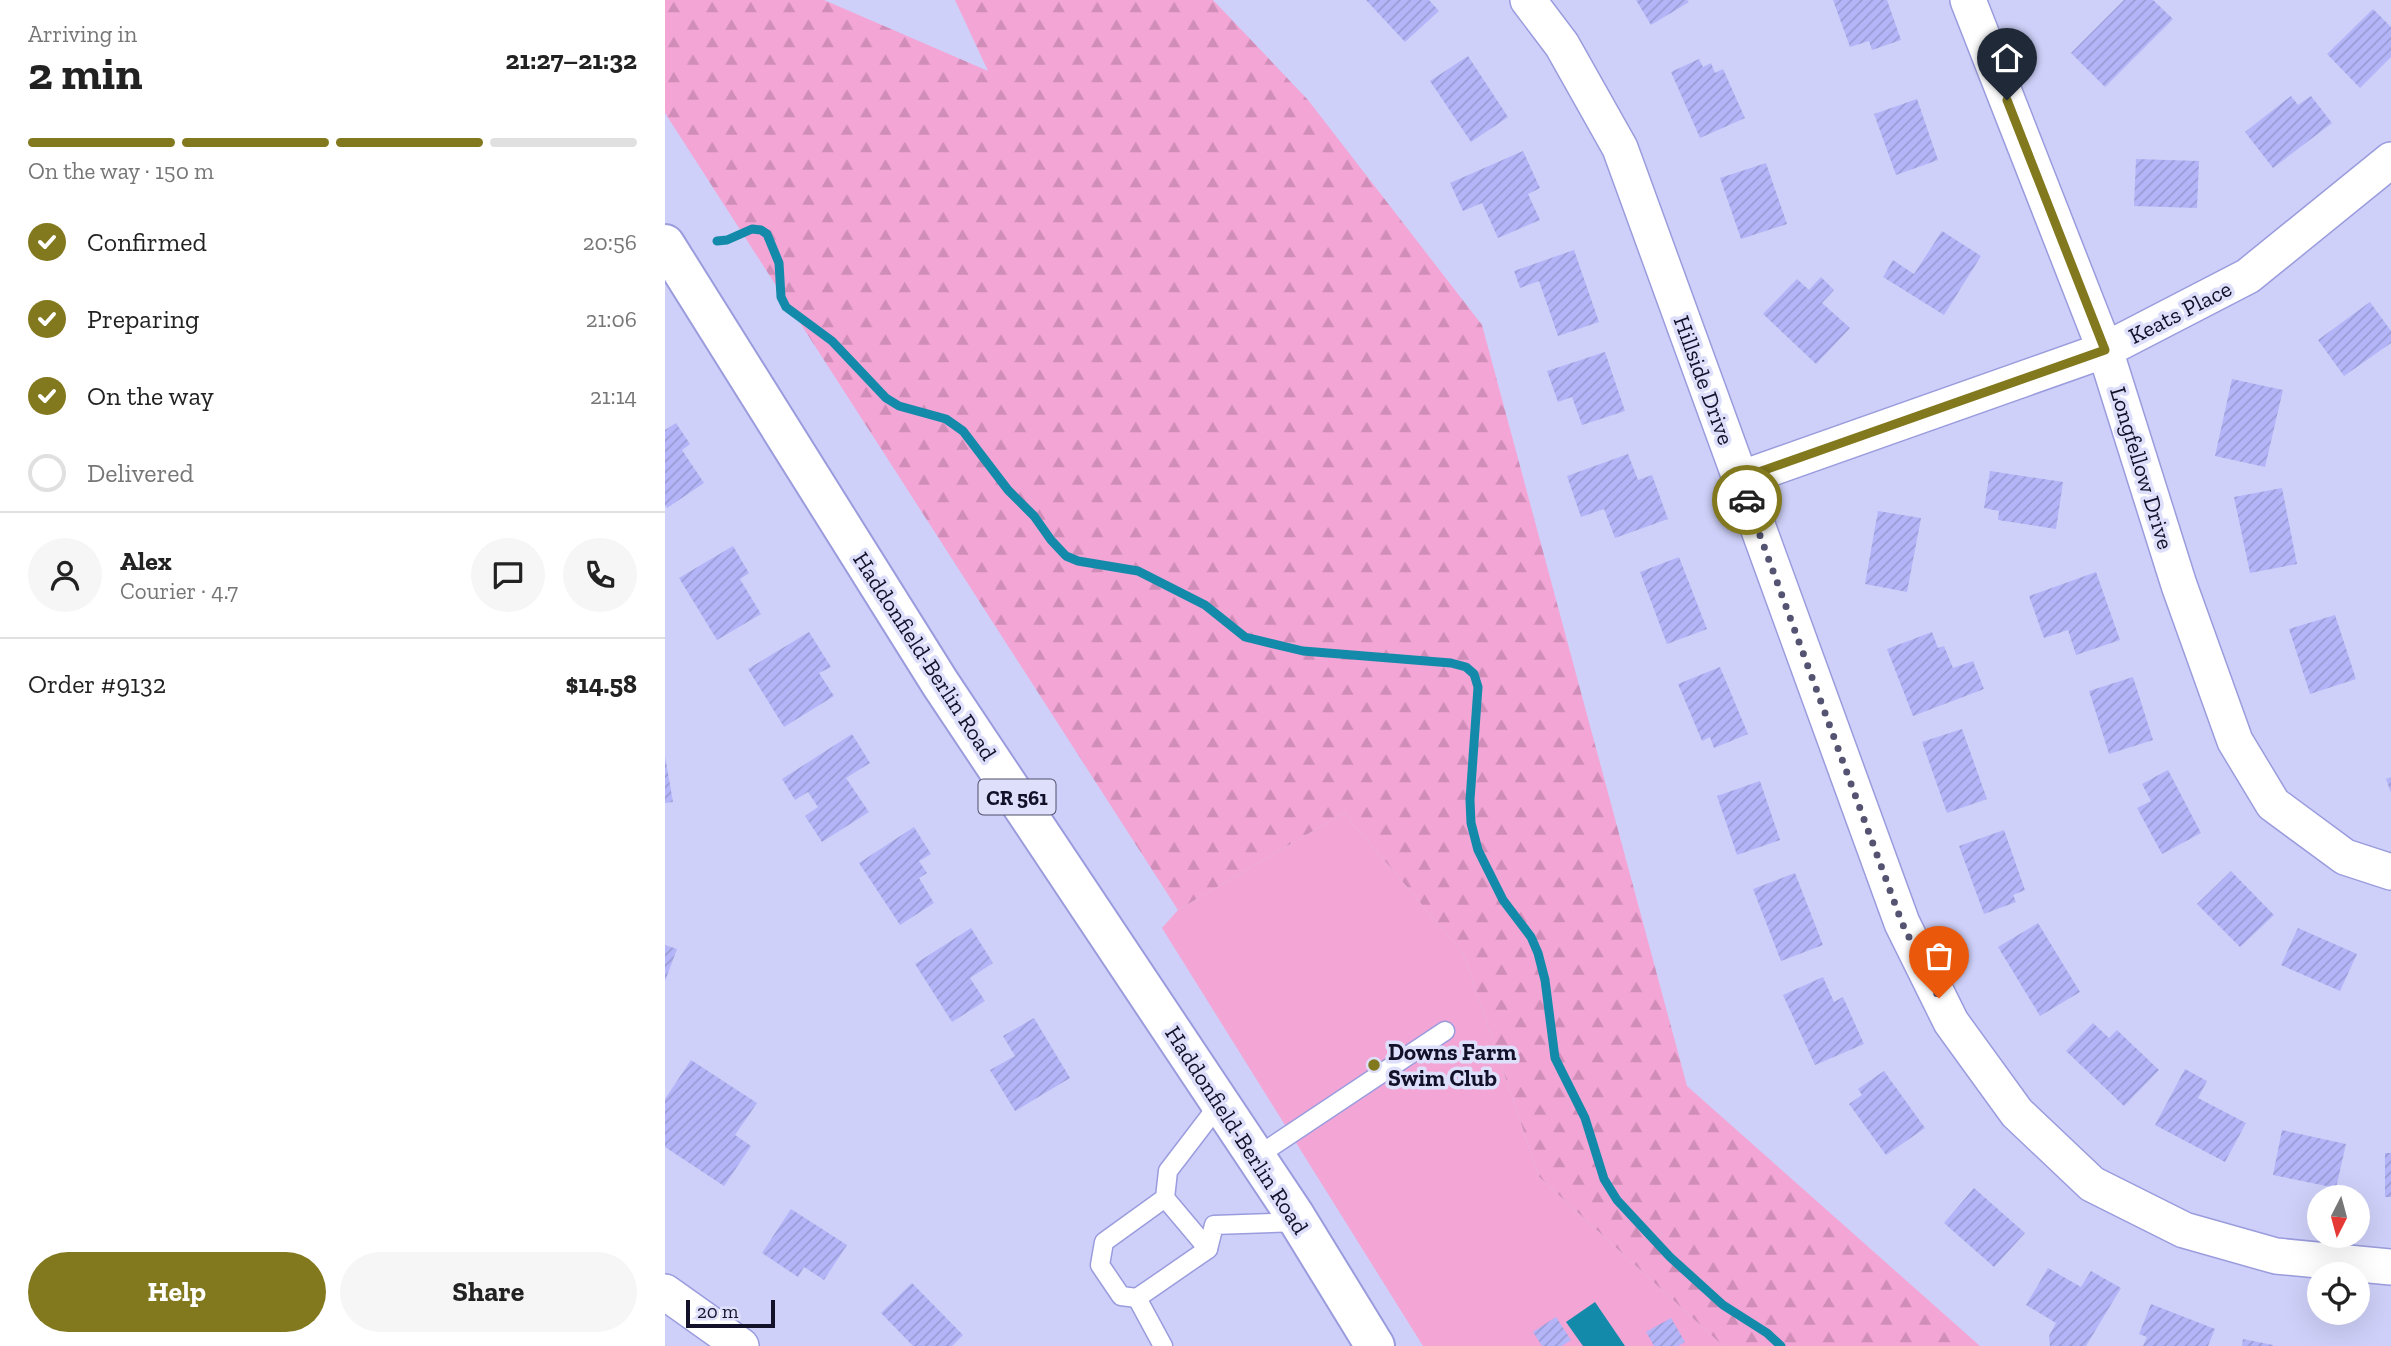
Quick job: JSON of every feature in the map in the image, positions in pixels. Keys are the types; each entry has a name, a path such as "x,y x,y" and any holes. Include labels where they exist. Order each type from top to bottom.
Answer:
{"main road":[{"name":"Haddonfield-Berlin Road","path":"665,244 940,683 1299,1222 1375,1346"}],"street":[{"name":"Hillside Drive","path":"1528,0 1562,45 1620,148 1902,923 1951,1022 2017,1113 2092,1184 2184,1230 2276,1256 2391,1267"},
{"name":"Longfellow Drive","path":"1968,0 2105,350 2179,585 2235,740 2273,804 2345,857 2391,872"},
{"name":"Keats Place","path":"1739,479 2105,350 2248,276 2391,160"},
{"path":"665,1292 741,1346"}],"lane":[{"path":"1256,1157 1445,1031"},
{"path":"1208,1250 1165,1198 1168,1171 1220,1103"},
{"path":"1165,1198 1104,1242 1100,1265 1121,1296 1137,1298 1208,1250 1214,1225 1299,1222"},
{"path":"1137,1298 1163,1346"}],"green space":[{"path":"665,0 824,0 988,71 955,0 1213,0 1308,100 1482,325 1687,1086 1980,1346 1723,1346 1539,1177 1463,953 1344,813 1178,910 665,113"},
{"name":"Downs Farm Swim Club","path":"1344,813 1463,953 1539,1177 1723,1346 1423,1346 1162,928 1178,910"}],"water":[{"path":"1595,1302 1625,1346 1583,1346 1566,1322"}],"building":[{"path":"1366,0 1429,0 1439,11 1405,42"},
{"path":"1636,0 1687,0 1689,2 1651,25"},
{"path":"1833,0 1887,0 1901,40 1872,50 1869,41 1850,47"},
{"path":"2124,0 2153,0 2173,19 2105,87 2071,53"},
{"path":"2373,9 2391,27 2391,57 2360,88 2327,54"},
{"path":"1468,56 1508,117 1471,142 1430,81"},
{"path":"1699,59 1703,67 1711,63 1715,73 1723,69 1745,118 1700,138 1671,72"},
{"path":"2291,96 2298,105 2311,96 2332,123 2273,168 2245,132"},
{"path":"1917,99 1938,160 1896,175 1874,114"},
{"path":"1523,151 1540,188 1528,194 1540,220 1498,238 1482,203 1463,211 1450,183"},
{"path":"2136,159 2199,161 2197,208 2134,206"},
{"path":"1766,163 1787,224 1741,239 1720,178"},
{"path":"1942,231 1981,256 1944,315 1883,277 1893,260 1914,274"},
{"path":"1574,250 1599,322 1558,336 1539,281 1520,288 1514,271"},
{"path":"1821,277 1834,290 1822,303 1850,328 1816,364 1763,314 1797,279 1809,290"},
{"path":"2370,302 2391,331 2391,343 2344,376 2318,340"},
{"path":"1605,352 1625,411 1582,425 1572,397 1558,402 1547,371"},
{"path":"2232,379 2283,390 2265,467 2215,456"},
{"path":"676,423 690,444 682,450 704,483 667,508 665,430"},
{"path":"1628,454 1638,480 1652,475 1668,519 1615,538 1604,509 1581,517 1567,476"},
{"path":"1990,471 2063,482 2056,529 1998,520 1999,511 1984,508"},
{"path":"2282,488 2297,564 2250,573 2234,497"},
{"path":"1878,511 1921,518 1907,592 1865,584"},
{"path":"733,546 749,573 740,579 761,614 717,640 679,578"},
{"path":"1679,557 1707,629 1667,644 1640,572"},
{"path":"2096,572 2120,640 2076,655 2068,630 2044,638 2029,596"},
{"path":"2335,615 2356,679 2310,694 2289,629"},
{"path":"809,632 831,667 819,673 834,696 784,727 748,669"},
{"path":"1932,632 1938,648 1944,646 1953,668 1973,661 1984,689 1913,716 1887,649"},
{"path":"1720,667 1748,734 1714,748 1710,737 1702,741 1678,684"},
{"path":"2133,677 2153,740 2109,754 2089,691"},
{"path":"1962,729 1987,799 1947,813 1922,742"},
{"path":"852,734 870,763 846,778 869,812 822,842 805,816 818,807 808,792 795,800 782,779"},
{"path":"665,756 673,802 665,803"},
{"path":"2168,770 2201,833 2162,854 2137,808 2151,801 2142,784"},
{"path":"2391,777 2391,793 2386,779"},
{"path":"1760,781 1780,840 1737,855 1717,796"},
{"path":"914,827 931,854 919,861 927,873 919,878 934,903 900,925 859,863"},
{"path":"2004,830 2025,890 2013,895 2016,902 1984,914 1959,846"},
{"path":"2231,871 2274,915 2240,947 2197,904"},
{"path":"1795,873 1823,945 1781,961 1753,889"},
{"path":"2038,923 2080,992 2040,1016 1998,947"},
{"path":"971,928 993,963 970,978 985,1001 952,1022 915,964"},
{"path":"2298,928 2357,954 2340,991 2281,965"},
{"path":"665,945 677,949 665,981"},
{"path":"1823,977 1834,1002 1843,997 1864,1044 1815,1065 1783,995"},
{"path":"1034,1018 1070,1078 1015,1111 990,1070 1015,1056 1003,1036"},
{"path":"2093,1023 2109,1038 2117,1030 2159,1070 2124,1106 2066,1051"},
{"path":"691,1060 757,1103 735,1135 751,1146 724,1186 665,1147 665,1099"},
{"path":"2185,1069 2207,1081 2198,1098 2246,1123 2225,1162 2155,1125"},
{"path":"1884,1071 1925,1128 1886,1155 1849,1104 1862,1095 1858,1089"},
{"path":"2282,1130 2346,1144 2337,1185 2321,1185 2273,1175"},
{"path":"2385,1153 2391,1153 2391,1197 2385,1197"},
{"path":"1974,1188 2025,1233 1994,1267 1944,1223"},
{"path":"791,1209 847,1245 824,1280 804,1267 798,1277 762,1253"},
{"path":"2048,1268 2081,1287 2091,1271 2121,1288 2086,1346 2050,1346 2049,1336 2056,1323 2026,1305"},
{"path":"912,1283 963,1335 952,1346 913,1346 881,1313"},
{"path":"2151,1304 2215,1329 2208,1346 2143,1346 2147,1337 2139,1334"},
{"path":"1556,1317 1571,1340 1562,1346 1542,1346 1533,1332"},
{"path":"1671,1318 1685,1342 1678,1346 1654,1346 1646,1332"},
{"path":"2243,1339 2273,1345 2273,1346 2242,1346"}],"waterway":[{"path":"717,241 727,240 752,229 767,234 779,263 781,297 786,307 832,341 886,398 899,406 946,419 963,431 1008,490 1034,516 1066,556 1078,561 1138,571 1205,605 1245,637 1303,651 1451,663 1466,667 1474,674 1478,687 1470,800 1471,823 1478,850 1503,900 1531,937 1538,953 1545,980 1555,1058 1585,1118 1604,1179 1617,1200 1670,1257 1723,1305 1767,1333 1781,1346"}],"way so far":[{"path":"1747,500 1902,923 1939,998"}],"place":[{"name":"Downs Farm Swim Club","path":"1374,1065"}],"route":[{"path":"1747,500 1739,479 2105,350 2007,100"}]}
